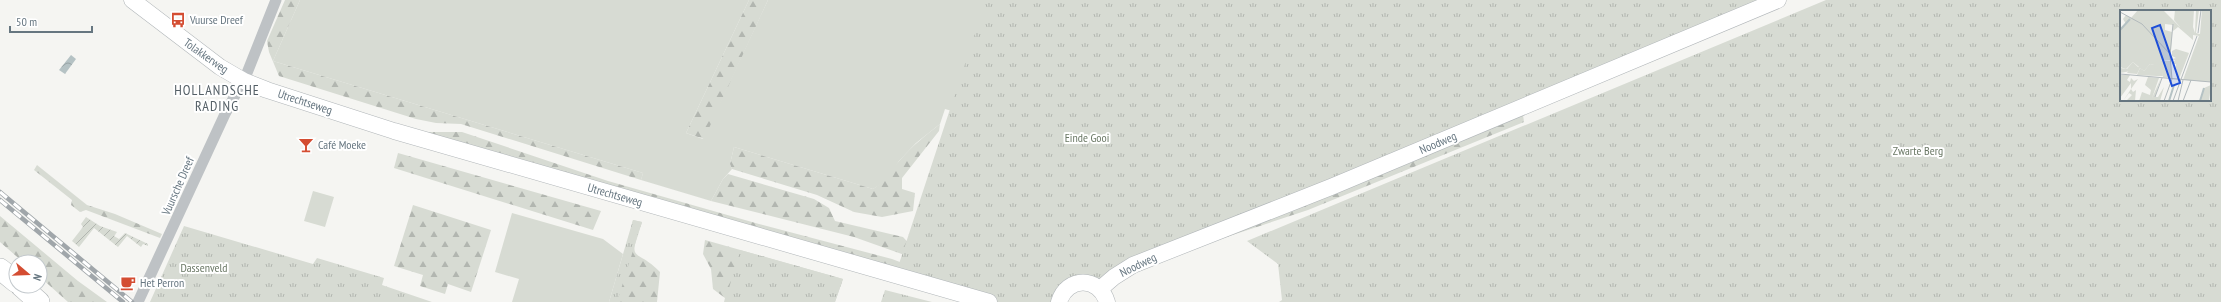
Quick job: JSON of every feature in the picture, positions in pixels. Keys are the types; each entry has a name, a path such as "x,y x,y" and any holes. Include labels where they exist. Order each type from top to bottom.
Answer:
{"highway":[{"path":"0,269 8,276"},
{"path":"30,294 39,302"}],"main road":[{"name":"Tolakkerweg","path":"132,0 217,65 244,81"},
{"name":"Noodweg","path":"1104,295 1114,277 1133,265 1331,187 1778,0"},
{"name":"Utrechtseweg","path":"244,81 394,131 989,302"},
{"path":"1059,302 1066,289 1072,284 1087,282 1104,295"}],"street":[{"name":"Vuursche Dreef","path":"138,302 222,120 244,81 276,0"}],"green space":[{"path":"285,0 300,0 273,61 643,173 641,180 461,124 436,123 416,119 279,76 269,52 267,41"},
{"path":"300,0 749,0 686,133 703,139 768,0 989,0 959,113 945,109 940,124 916,143 899,161 886,181 873,189 734,147 730,164 732,169 723,179 711,201 641,180 643,173 273,61"},
{"path":"749,0 768,0 704,139 686,133"},
{"name":"Einde Gooi","path":"986,0 1778,0 1052,302 972,302 895,276"},
{"name":"Zwarte Berg","path":"1826,0 2221,0 2221,302 1279,302 1282,300 1278,264 1247,241"},
{"path":"1523,115 1524,122 1308,210 1190,249"},
{"path":"940,124 939,131 902,178 902,189 915,193 913,211 882,217 854,212 817,195 732,169 730,164 734,147 873,189 885,179 909,150"},
{"path":"424,132 462,132 608,181 759,224 892,259 1002,301"},
{"path":"398,153 601,211 593,230 394,168"},
{"path":"37,165 87,205 115,214 162,234 160,238 86,210 80,212 71,205 72,200 34,170"},
{"path":"728,174 814,199 829,208 835,221 903,237 927,263 854,237 711,201 723,179"},
{"path":"313,191 334,197 325,227 304,221"},
{"path":"413,205 491,230 471,292 448,284 445,294 420,286 423,275 394,266"},
{"path":"512,213 603,239 623,254 609,302 512,302 519,279 495,272"},
{"path":"0,216 46,254 14,254 0,242"},
{"path":"86,217 100,226 117,232 114,236 119,239 125,233 148,244 148,246 143,244 141,247 127,236 118,247 94,228 79,247 72,241 83,227 81,224"},
{"path":"633,220 642,222 635,245 636,254 660,272 657,302 614,302"},
{"path":"633,220 642,222 617,302 609,302"},
{"name":"Dassenveld","path":"184,226 313,264 317,258 384,278 382,285 432,302 150,302"},
{"path":"705,240 843,279 835,302 724,302 725,298 713,289 711,269 703,254"},
{"path":"740,250 843,279 835,302 725,302"},
{"path":"48,256 78,281 107,302 68,302 48,284"},
{"path":"885,290 932,302 881,302"}],"water":[{"path":"71,55 76,59 65,74 59,70"}],"railway":[{"path":"0,192 132,302"},
{"path":"0,200 123,302"}],"place":[{"name":"Vuurse Dreef","path":"178,20"},
{"name":"Café Moeke","path":"306,145"},
{"name":"Het Perron","path":"128,283"}],"district":[{"name":"HOLLANDSCHE RADING","path":"217,98"}]}
